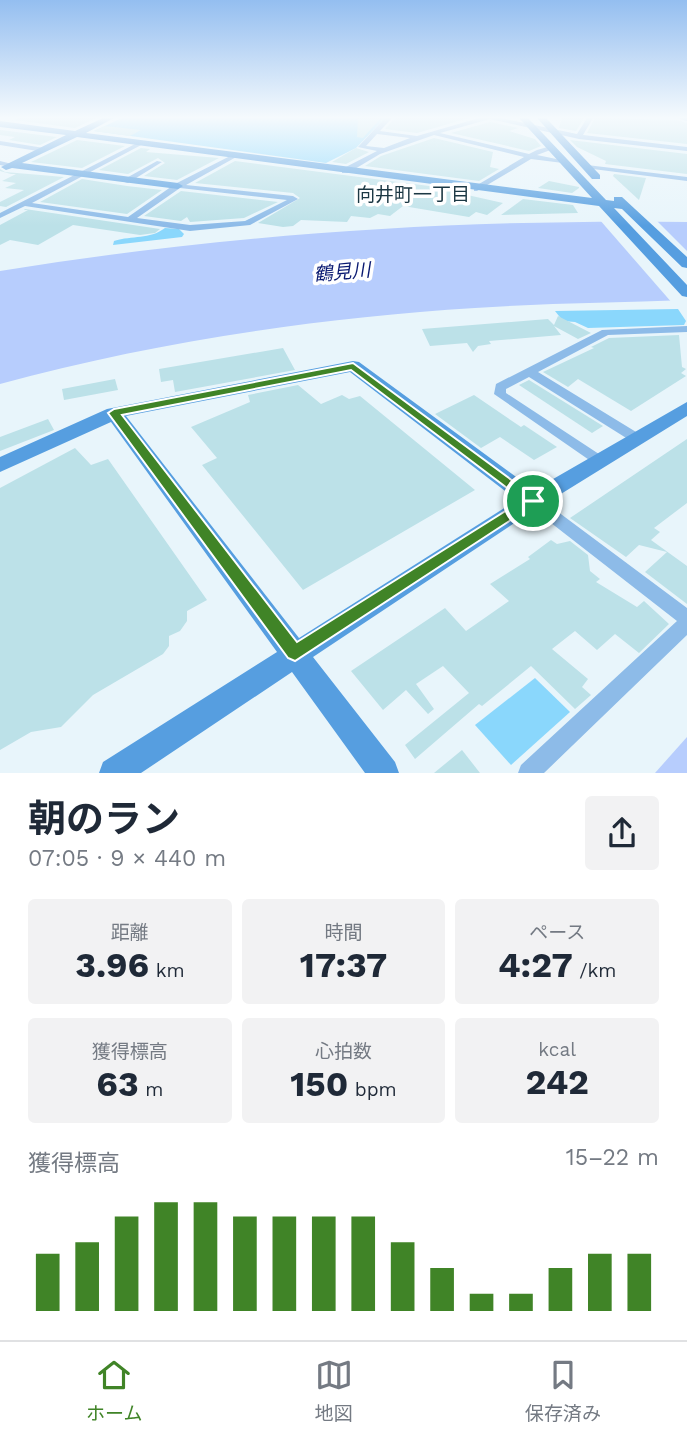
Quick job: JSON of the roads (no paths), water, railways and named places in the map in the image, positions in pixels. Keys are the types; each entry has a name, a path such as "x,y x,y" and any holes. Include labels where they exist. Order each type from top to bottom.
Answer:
{"street":[{"path":"3,166 34,154"},
{"path":"0,216 120,154"},
{"path":"229,154 606,205 636,218 687,272"},
{"path":"345,171 377,154"},
{"path":"518,154 563,161"},
{"path":"477,189 537,154"},
{"path":"557,154 606,205"},
{"path":"562,154 565,157 563,161"},
{"path":"574,154 687,293"},
{"path":"129,220 178,186 236,155"},
{"path":"125,181 159,162"},
{"path":"3,166 294,198 247,223 190,228 23,204"},
{"path":"589,170 687,179"},
{"path":"589,170 592,181 611,202 606,205"},
{"path":"665,247 687,264"},
{"path":"600,461 500,394 500,387 606,332 687,328"},
{"path":"0,466 114,413 353,366 687,621 529,773"},
{"path":"529,372 636,438"},
{"path":"114,773 533,501 687,408"},
{"path":"114,413 384,773"}],"water":[{"name":"鶴見川","path":"687,222 687,300 475,308 296,325 176,344 0,384 0,271 256,238 428,226"},
{"path":"687,737 687,773 655,773"}],"district":[{"name":"向井町一丁目","path":"413,194"}]}
